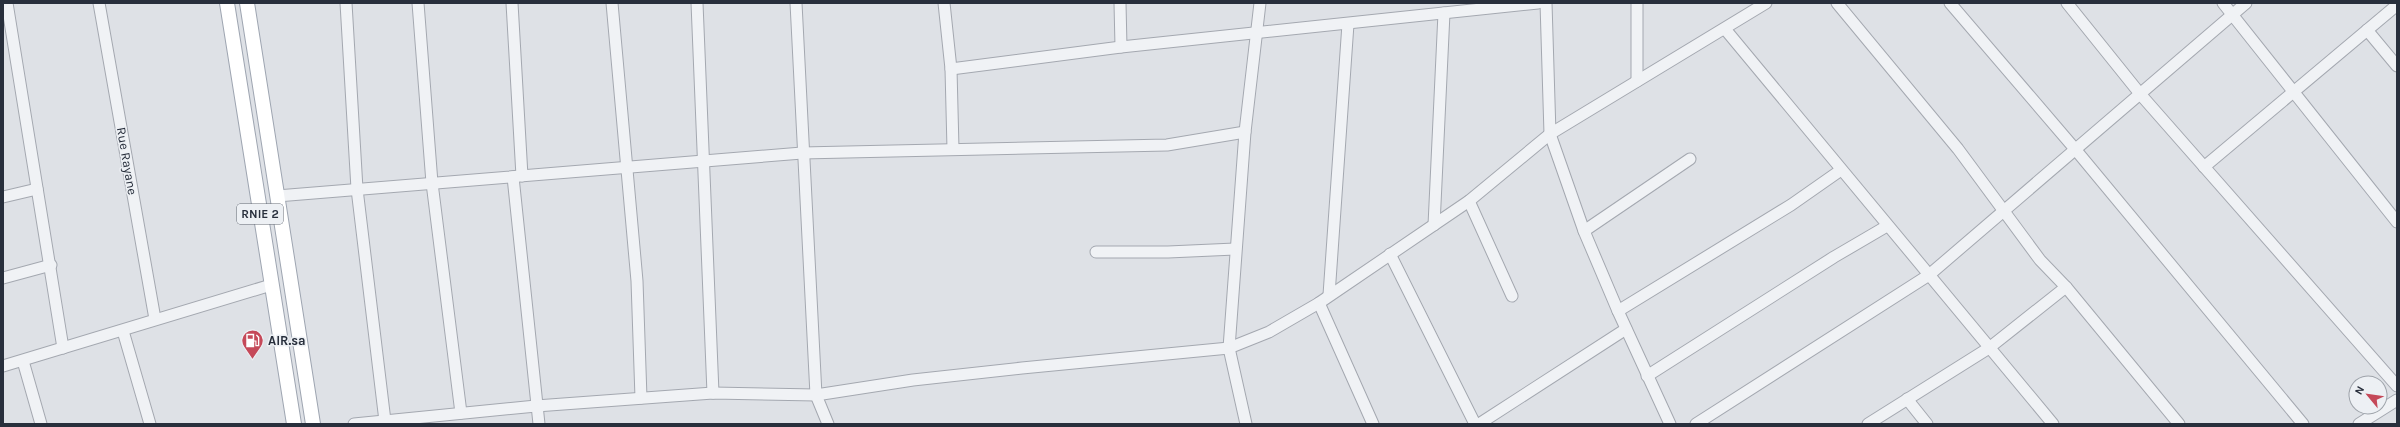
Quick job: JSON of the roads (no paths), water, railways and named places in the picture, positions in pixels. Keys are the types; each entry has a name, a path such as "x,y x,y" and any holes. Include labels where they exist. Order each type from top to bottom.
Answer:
{"main road":[{"name":"RNIE 2","path":"227,3 294,424"},
{"name":"RNIE 2","path":"248,3 313,424"}],"street":[{"path":"7,3 7,32 51,265 63,348"},
{"name":"Rue Rayane","path":"99,3 155,319"},
{"path":"346,3 357,189 385,421"},
{"path":"418,3 432,183 461,413"},
{"path":"512,3 517,176 536,406 539,424"},
{"path":"612,3 637,281 641,398"},
{"path":"697,3 713,393"},
{"path":"796,3 802,153 816,395 828,424"},
{"path":"944,3 951,69 953,149"},
{"path":"1120,3 1122,47"},
{"path":"1246,424 1229,348 1235,248 1245,132 1260,3"},
{"path":"951,69 1122,47 1538,3"},
{"path":"1546,3 1550,134 1584,231 1618,311 1670,424"},
{"path":"1637,3 1637,81"},
{"path":"354,424 385,421 425,420 461,413 536,406 713,393 816,395 913,380 1014,368 1229,348 1268,332 1319,303 1469,201 1550,134 1766,3"},
{"path":"1837,3 1958,149 2006,212 2028,245 2066,287 2179,424"},
{"path":"1950,3 2075,149 2303,424"},
{"path":"2067,3 2141,95 2397,386"},
{"path":"2223,3 2397,222"},
{"path":"1696,424 1929,275 2006,212 2075,149 2141,95 2246,3"},
{"path":"2204,167 2397,5"},
{"path":"1434,225 1444,13"},
{"path":"1329,295 1348,24"},
{"path":"1725,29 1887,226 2053,424"},
{"path":"2367,30 2397,66"},
{"path":"277,196 802,153 1167,146 1245,132"},
{"path":"1584,231 1690,159"},
{"path":"1618,311 1791,205 1842,170"},
{"path":"3,197 37,189"},
{"path":"1469,201 1512,296"},
{"path":"1647,376 1834,257 1887,226"},
{"path":"1096,252 1168,252 1235,248"},
{"path":"1390,254 1475,424"},
{"path":"3,278 51,265"},
{"path":"3,366 123,331 155,319 271,285"},
{"path":"1868,424 1989,348 2066,287"},
{"path":"1319,303 1373,424"},
{"path":"1479,424 1626,328"},
{"path":"123,331 150,424"},
{"path":"23,361 40,424"},
{"path":"1907,399 1927,424"},
{"path":"2359,424 2397,400"}],"place":[{"name":"AIR.sa","path":"253,360"}]}
